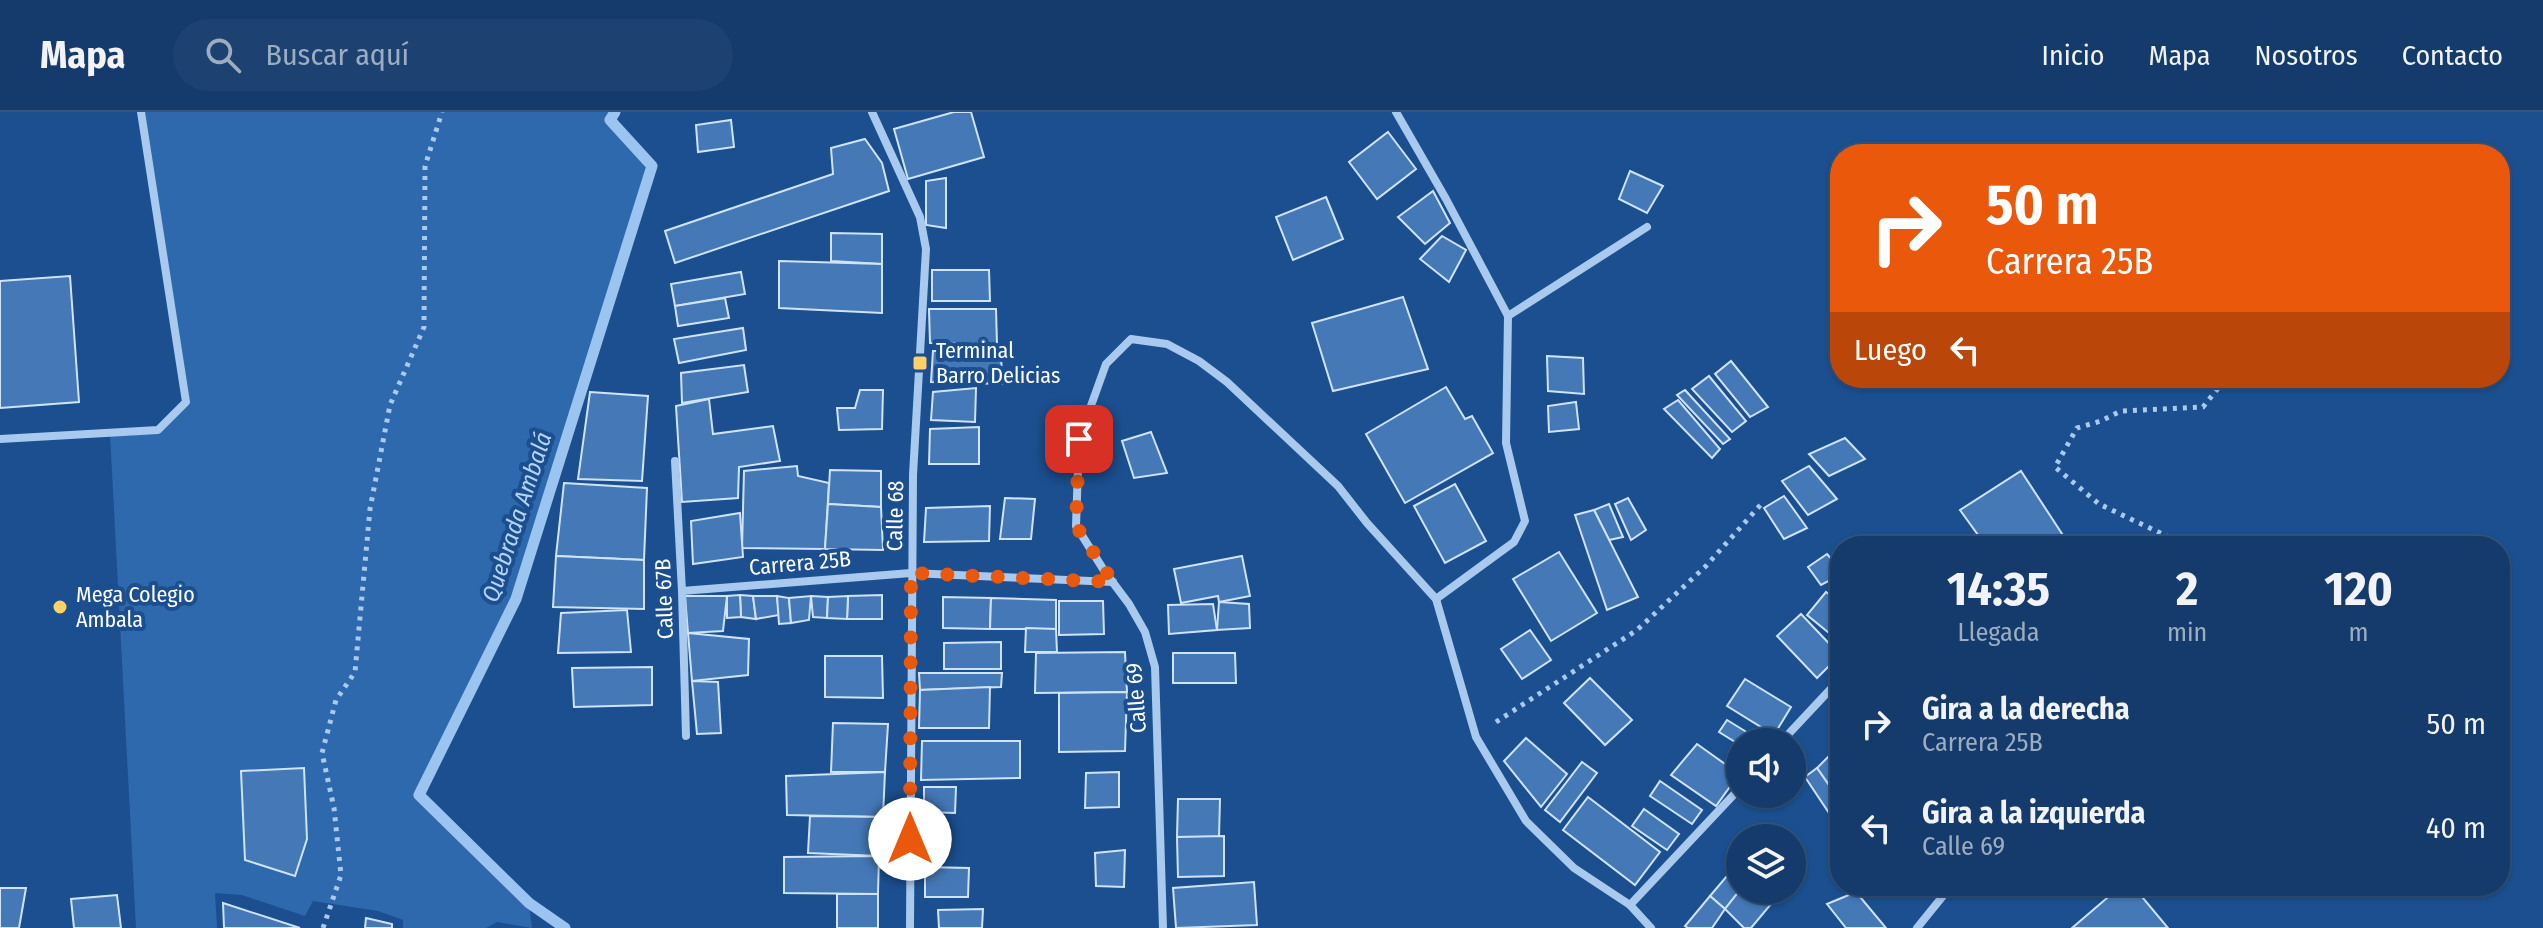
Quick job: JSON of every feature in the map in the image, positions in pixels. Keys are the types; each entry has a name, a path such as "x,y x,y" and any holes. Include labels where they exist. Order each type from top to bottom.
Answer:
{"street":[{"path":"0,439 158,430 186,402 141,112"},
{"path":"1396,112 1508,316 1506,443 1525,521 1514,542 1436,599 1476,737 1526,821 1574,868 1630,905 1651,928"},
{"name":"Calle 68","path":"873,114 920,217 926,249 913,475 910,928"},
{"path":"1508,316 1647,227"},
{"name":"Calle 69","path":"1163,928 1155,667 1145,632 1076,526 1079,439 1106,364 1131,339 1167,344 1199,361 1227,382 1338,486 1436,599"},
{"name":"Calle 67B","path":"675,461 686,736"},
{"name":"Carrera 25B","path":"682,591 911,573 1113,582"},
{"path":"1794,728 1830,690"},
{"path":"1630,905 1726,803"},
{"path":"1917,928 1943,896"}],"path":[{"path":"323,928 341,875 334,808 322,753 336,700 355,672 370,509 390,405 424,327 425,166 442,112"},
{"path":"2170,536 2099,504 2055,467 2077,428 2121,411 2203,407 2218,388"},
{"path":"1476,737 1637,630 1706,566 1764,501"}],"shaded area":[{"path":"141,112 615,112 610,120 652,166 519,591 419,795 529,903 532,928 497,922 486,928 403,928 403,920 378,911 313,901 305,916 242,895 215,893 217,928 136,928 110,434 158,430 186,402"}],"building":[{"path":"954,112 971,112 984,157 908,179 894,129"},
{"path":"731,120 734,147 698,152 696,125"},
{"path":"1388,132 1416,169 1377,199 1349,162"},
{"path":"865,139 882,163 889,191 675,263 665,231 833,174 831,148"},
{"path":"1630,171 1663,186 1647,213 1619,199"},
{"path":"946,178 946,228 926,225 926,181"},
{"path":"1433,191 1450,223 1425,244 1398,217"},
{"path":"1326,197 1343,239 1293,260 1276,217"},
{"path":"831,233 882,234 882,264 831,261"},
{"path":"1442,236 1466,250 1449,282 1420,259"},
{"path":"779,261 882,264 882,313 779,308"},
{"path":"932,270 989,270 990,301 932,301"},
{"path":"741,272 745,294 675,306 671,284"},
{"path":"70,276 79,402 0,408 0,281"},
{"path":"1403,297 1428,369 1333,391 1312,323"},
{"path":"725,298 729,318 678,326 675,306"},
{"path":"929,309 996,309 997,344 930,343"},
{"path":"743,328 746,350 679,363 674,339"},
{"path":"1001,350 1002,384 931,382 933,351"},
{"path":"1547,356 1583,358 1584,394 1548,391"},
{"path":"1731,361 1768,407 1750,417 1715,374"},
{"path":"744,365 748,392 682,403 681,373"},
{"path":"1709,376 1746,421 1732,432 1692,389"},
{"path":"1446,387 1465,419 1472,416 1493,453 1405,503 1366,434"},
{"path":"976,388 975,422 931,420 933,392"},
{"path":"860,390 883,390 882,429 839,430 837,408 855,408"},
{"path":"1685,390 1730,439 1723,444 1677,395"},
{"path":"590,392 648,396 642,481 578,479"},
{"path":"709,399 713,434 773,426 780,461 739,467 738,498 682,502 676,406"},
{"path":"1678,400 1720,449 1712,458 1664,409"},
{"path":"1576,402 1579,429 1549,432 1548,406"},
{"path":"979,427 979,464 929,464 930,429"},
{"path":"1151,432 1167,473 1134,478 1122,441"},
{"path":"1845,438 1865,459 1829,476 1809,454"},
{"path":"797,466 798,476 829,483 825,549 742,548 744,471"},
{"path":"1809,466 1837,499 1808,515 1782,481"},
{"path":"830,470 881,471 881,507 828,504"},
{"path":"2021,471 2063,536 1979,536 1960,510"},
{"path":"564,483 647,488 644,560 556,556"},
{"path":"1455,484 1486,541 1445,563 1414,506"},
{"path":"1784,496 1807,528 1784,539 1764,508"},
{"path":"1005,498 1035,499 1031,539 1000,539"},
{"path":"1628,498 1646,530 1631,540 1615,504"},
{"path":"828,504 881,507 883,550 825,549"},
{"path":"1609,504 1623,537 1609,540 1594,510"},
{"path":"990,506 989,541 924,542 926,508"},
{"path":"1594,510 1638,597 1607,610 1575,515"},
{"path":"740,513 743,557 693,564 691,521"},
{"path":"1559,552 1597,613 1551,641 1513,579"},
{"path":"1827,554 1830,557 1830,580 1821,585 1808,567"},
{"path":"556,556 644,560 644,609 553,607"},
{"path":"1242,556 1250,596 1219,602 1218,596 1181,603 1174,569"},
{"path":"1826,592 1830,595 1830,634 1807,615"},
{"path":"740,595 753,596 756,619 741,617"},
{"path":"740,595 741,617 727,618 727,596"},
{"path":"882,595 882,619 847,619 848,596"},
{"path":"685,596 727,596 723,631 688,633"},
{"path":"753,596 777,596 779,615 756,619"},
{"path":"777,596 789,598 791,623 779,624"},
{"path":"811,596 828,597 827,618 813,617"},
{"path":"811,596 809,620 791,623 789,598"},
{"path":"848,596 847,619 827,618 828,597"},
{"path":"943,597 991,598 990,629 943,628"},
{"path":"991,598 1056,600 1056,629 990,629"},
{"path":"1059,601 1103,601 1104,634 1059,635"},
{"path":"1219,602 1249,604 1250,628 1217,630"},
{"path":"1213,604 1217,630 1169,634 1168,605"},
{"path":"627,610 631,652 558,653 561,613"},
{"path":"1801,614 1830,644 1830,665 1817,678 1777,636"},
{"path":"1026,628 1056,629 1057,652 1025,652"},
{"path":"1530,630 1551,660 1522,679 1501,649"},
{"path":"688,633 749,639 748,675 692,681"},
{"path":"1001,642 1001,669 944,669 944,643"},
{"path":"1125,652 1127,692 1035,693 1036,653"},
{"path":"1173,653 1235,653 1236,683 1173,683"},
{"path":"825,656 882,656 883,698 825,697"},
{"path":"652,667 652,705 574,707 572,668"},
{"path":"919,673 1002,673 1001,687 920,690"},
{"path":"1590,678 1632,720 1605,745 1564,703"},
{"path":"1745,679 1791,707 1778,728 1763,728 1727,706"},
{"path":"692,681 718,682 721,733 697,734"},
{"path":"990,687 989,728 919,728 920,690"},
{"path":"1127,692 1125,751 1059,752 1059,693"},
{"path":"1727,720 1740,728 1726,728 1726,736 1719,732"},
{"path":"833,723 888,724 885,772 831,772"},
{"path":"1526,738 1567,774 1541,807 1504,761"},
{"path":"922,741 1020,741 1020,778 921,780"},
{"path":"1697,744 1726,765 1726,792 1716,806 1671,775"},
{"path":"1830,755 1830,787 1817,768"},
{"path":"1582,762 1597,773 1560,822 1545,810"},
{"path":"304,768 307,839 295,876 245,860 241,771"},
{"path":"1817,768 1830,787 1830,814 1806,778"},
{"path":"885,772 883,817 787,815 786,776"},
{"path":"1119,772 1119,807 1085,808 1086,773"},
{"path":"1660,781 1702,810 1692,824 1650,796"},
{"path":"924,787 956,787 955,813 924,812"},
{"path":"1588,797 1660,852 1635,885 1563,830"},
{"path":"1178,799 1220,799 1219,837 1177,837"},
{"path":"1644,809 1679,834 1667,850 1632,826"},
{"path":"810,816 883,817 879,856 808,853"},
{"path":"1224,836 1224,876 1178,877 1177,837"},
{"path":"1125,850 1124,887 1096,886 1095,853"},
{"path":"879,856 878,894 784,893 784,857"},
{"path":"925,867 969,868 968,897 925,897"},
{"path":"1726,877 1726,904 1729,904 1725,909 1710,896"},
{"path":"1254,882 1257,925 1176,928 1173,888"},
{"path":"0,888 26,888 19,928 0,928"},
{"path":"837,894 878,894 878,928 837,928"},
{"path":"117,895 121,928 74,928 71,899"},
{"path":"1710,896 1725,909 1712,928 1685,926"},
{"path":"1846,896 1859,896 1886,928 1846,928 1827,904"},
{"path":"2109,896 2141,896 2168,928 2072,928"},
{"path":"223,903 300,928 224,928"},
{"path":"1729,904 1771,904 1751,928 1744,928 1725,909"},
{"path":"983,909 982,928 939,928 938,910"},
{"path":"366,918 392,924 392,928 365,928"}],"waterway":[{"name":"Quebrada Ambalá","path":"565,928 529,903 419,795 516,599 652,166 610,120 615,112"}],"place":[{"name":"Terminal Barro Delicias","path":"920,363"},
{"name":"Mega Colegio Ambala","path":"60,607"}],"route":[{"path":"910,839 911,573 1113,582 1076,526 1079,439"}]}
